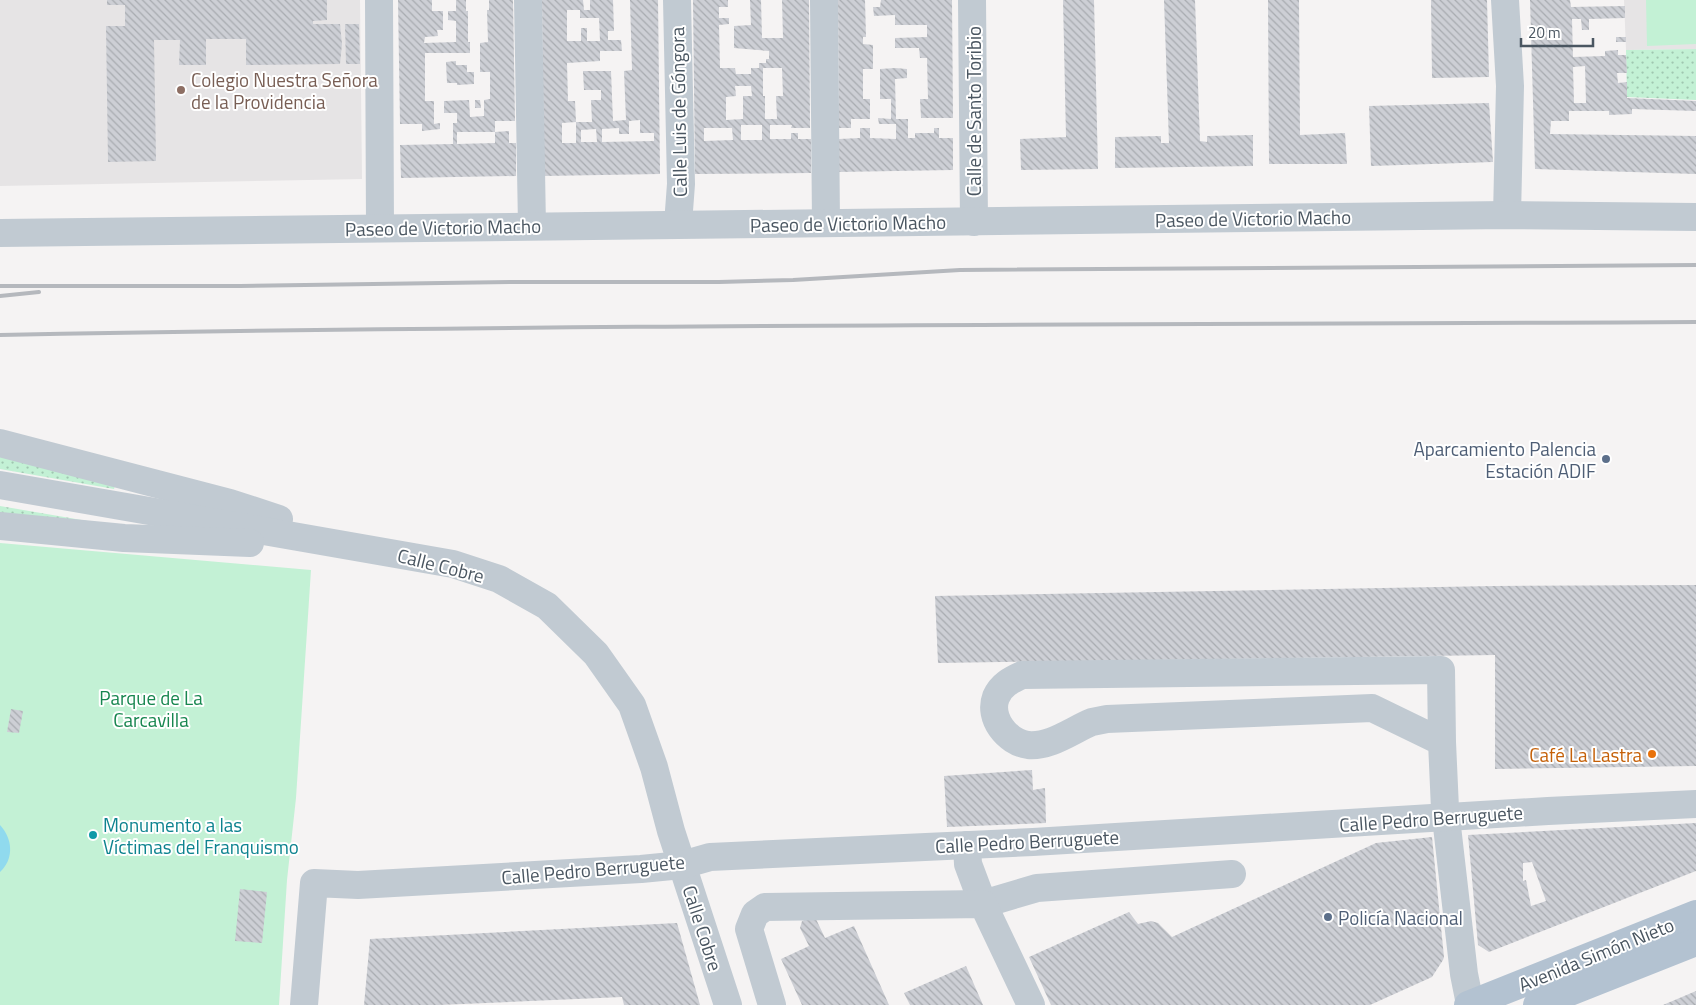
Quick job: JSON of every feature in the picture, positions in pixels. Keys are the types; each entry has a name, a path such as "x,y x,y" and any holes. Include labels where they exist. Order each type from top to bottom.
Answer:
{"main road":[{"name":"Avenida Simón Nieto","path":"1469,1005 1696,914"},
{"path":"1665,954 1687,931 1696,928"},
{"name":"Avenida Simón Nieto","path":"1537,1005 1696,942"},
{"path":"1511,1005 1540,992 1564,994"}],"street":[{"path":"379,0 380,228"},
{"path":"528,0 532,226"},
{"name":"Calle Luis de Góngora","path":"677,0 680,184 678,224"},
{"path":"824,0 826,223"},
{"name":"Calle de Santo Toribio","path":"972,0 974,222"},
{"path":"1505,0 1510,86 1507,215"},
{"name":"Paseo de Victorio Macho","path":"0,233 1507,215 1696,217"},
{"path":"0,443 230,503 366,548"},
{"name":"Calle Cobre","path":"0,485 453,564 499,579 548,606 596,654 632,705 654,767 682,865 728,1005"},
{"path":"0,526 124,538 366,548"},
{"path":"1442,742 1372,708 1107,719 1092,722 1070,734 1047,742 1029,745 1014,741 1002,730 996,712 996,697 1006,683 1022,675 1441,670 1446,817 1469,1005"},
{"name":"Calle Pedro Berruguete","path":"304,1005 314,883 358,885 641,869 682,865 710,857 968,845 1696,804"},
{"path":"968,845 968,864 983,904 1031,1005"},
{"path":"772,1005 749,929 755,914 765,907 983,904 1037,888 1232,874"}],"shaded area":[{"name":"Colegio Nuestra Señora de la Providencia","path":"0,0 360,0 362,179 0,186"},
{"path":"1624,0 1696,0 1696,49 1626,50"}],"green space":[{"path":"1646,0 1696,0 1696,44 1647,46"},
{"path":"1696,49 1696,100 1627,97 1626,50"},
{"path":"0,451 116,482 114,489 0,469"},
{"path":"0,506 105,524 0,517"},
{"name":"Parque de La Carcavilla","path":"0,543 311,570 296,798 287,880 279,1005 0,1005"}],"water":[{"path":"0,825 7,836 10,855 5,867 0,872"}],"building":[{"path":"107,0 327,0 327,20 313,21 313,24 340,24 342,44 340,64 246,65 246,39 206,39 206,65 179,65 180,40 154,40 156,161 108,162 106,26 125,26 125,5 107,5"},
{"path":"398,0 432,0 432,11 443,11 443,30 437,30 438,36 425,37 424,43 456,42 456,21 448,20 448,11 456,11 456,0 466,0 470,53 425,53 425,101 434,101 434,124 440,123 440,129 422,131 422,124 400,124"},
{"path":"489,0 513,0 515,121 495,121 495,132 509,131 509,143 516,143 516,176 401,178 400,145 453,144 453,123 457,123 457,113 444,113 444,101 469,100 470,117 484,116 484,100 490,99 490,72 480,72 480,43 488,42 487,10 489,10","holes":["457,132 495,132 495,143 457,144"]},
{"path":"542,0 583,0 584,10 590,10 590,0 613,0 614,31 608,31 608,40 621,40 622,51 600,51 600,61 567,63 568,101 575,101 576,122 592,122 591,100 601,100 601,90 584,90 583,71 611,71 613,121 626,120 624,71 632,70 630,0 658,0 660,174 544,176","holes":["567,10 580,10 580,18 599,18 600,41 587,41 587,28 581,28 581,41 567,41","640,120 640,133 654,133 654,141 602,142 602,129 619,128 619,134 629,134 629,121","576,122 576,143 562,143 562,123","596,129 597,142 581,142 581,130"]},
{"path":"693,0 728,0 728,7 719,7 719,18 729,18 729,24 719,25 720,68 735,68 736,74 751,74 751,68 759,68 759,63 766,63 766,59 769,59 769,51 734,48 734,26 751,25 750,0 761,0 762,38 783,38 782,0 809,0 810,128 791,128 792,125 770,125 770,139 791,139 791,133 798,133 798,139 811,139 811,173 695,174","holes":["763,68 782,68 783,96 776,96 777,119 765,119 765,96 763,96","735,86 751,86 752,96 743,96 743,119 726,120 726,97 736,96","741,125 762,125 762,140 741,140","704,128 732,128 733,140 704,141"]},
{"path":"838,0 865,0 866,37 863,37 863,44 873,45 873,69 863,69 863,99 870,99 870,119 851,119 851,128 839,128"},
{"path":"881,0 952,0 953,118 921,118 920,99 928,99 927,58 920,58 919,48 895,48 895,38 927,37 927,25 895,25 895,15 874,16 873,7 880,7"},
{"path":"1063,0 1094,0 1098,169 1021,170 1020,139 1066,137"},
{"path":"1164,0 1195,0 1200,141 1207,142 1207,136 1253,135 1253,166 1115,168 1115,137 1161,136 1161,143 1169,143"},
{"path":"1268,0 1299,0 1300,135 1345,133 1347,164 1269,164"},
{"path":"1431,0 1487,0 1489,77 1432,78"},
{"path":"1530,0 1570,0 1571,7 1625,6 1625,18 1589,19 1589,30 1582,30 1581,19 1572,19 1573,57 1605,56 1605,51 1618,50 1618,55 1626,55 1627,73 1617,73 1618,83 1627,82 1627,98 1696,101 1696,111 1632,109 1632,114 1609,115 1609,111 1569,111 1569,121 1551,121 1550,134 1696,136 1696,174 1535,169","holes":["1585,66 1586,103 1574,103 1573,67"]},
{"path":"345,24 359,24 360,64 346,64"},
{"path":"1616,37 1626,37 1626,42 1616,42"},
{"path":"456,61 456,65 467,65 467,72 474,72 474,84 457,85 457,83 447,83 446,62"},
{"path":"880,69 907,69 907,78 895,79 896,119 908,119 908,138 915,138 915,133 934,133 934,128 939,128 939,138 953,138 953,170 839,172 839,139 860,138 860,128 870,128 870,138 896,139 896,124 879,124 878,118 891,119 891,99 880,99"},
{"path":"475,100 480,100 481,108 475,108"},
{"path":"1489,103 1493,162 1371,166 1369,106"},
{"path":"1696,585 1696,766 1495,769 1495,655 938,663 935,596 1495,586"},
{"path":"11,709 23,711 19,733 7,732"},
{"path":"1032,770 1033,790 1045,788 1046,823 947,827 944,776"},
{"path":"1696,823 1696,871 1489,952 1478,945 1468,835","holes":["1532,862 1546,901 1531,906 1526,880 1523,881 1523,863"]},
{"name":"Policía Nacional","path":"1432,837 1443,960 1432,977 1370,1005 1051,1005 1029,957 1129,912 1138,924 1151,921 1158,923 1172,937 1376,843"},
{"path":"240,889 267,892 262,943 235,941"},
{"path":"811,917 816,919 825,938 854,926 889,1005 802,1005 781,959 809,946 800,928 802,921"},
{"path":"677,923 700,1005 624,1005 622,997 439,1005 364,1005 370,939"},
{"path":"966,966 983,1005 910,1005 904,993"},
{"path":"1696,991 1696,1005 1663,1005"}],"railway":[{"path":"0,286 719,282 793,280 960,270 1696,265"},
{"path":"0,296 39,292"},
{"path":"0,335 636,327 1696,322"}],"place":[{"name":"Colegio Nuestra Señora de la Providencia","path":"181,90"},
{"name":"Aparcamiento Palencia Estación ADIF","path":"1606,459"},
{"name":"Café La Lastra","path":"1652,754"},
{"name":"Monumento a las Víctimas del Franquismo","path":"93,835"},
{"name":"Policía Nacional","path":"1328,917"}]}
